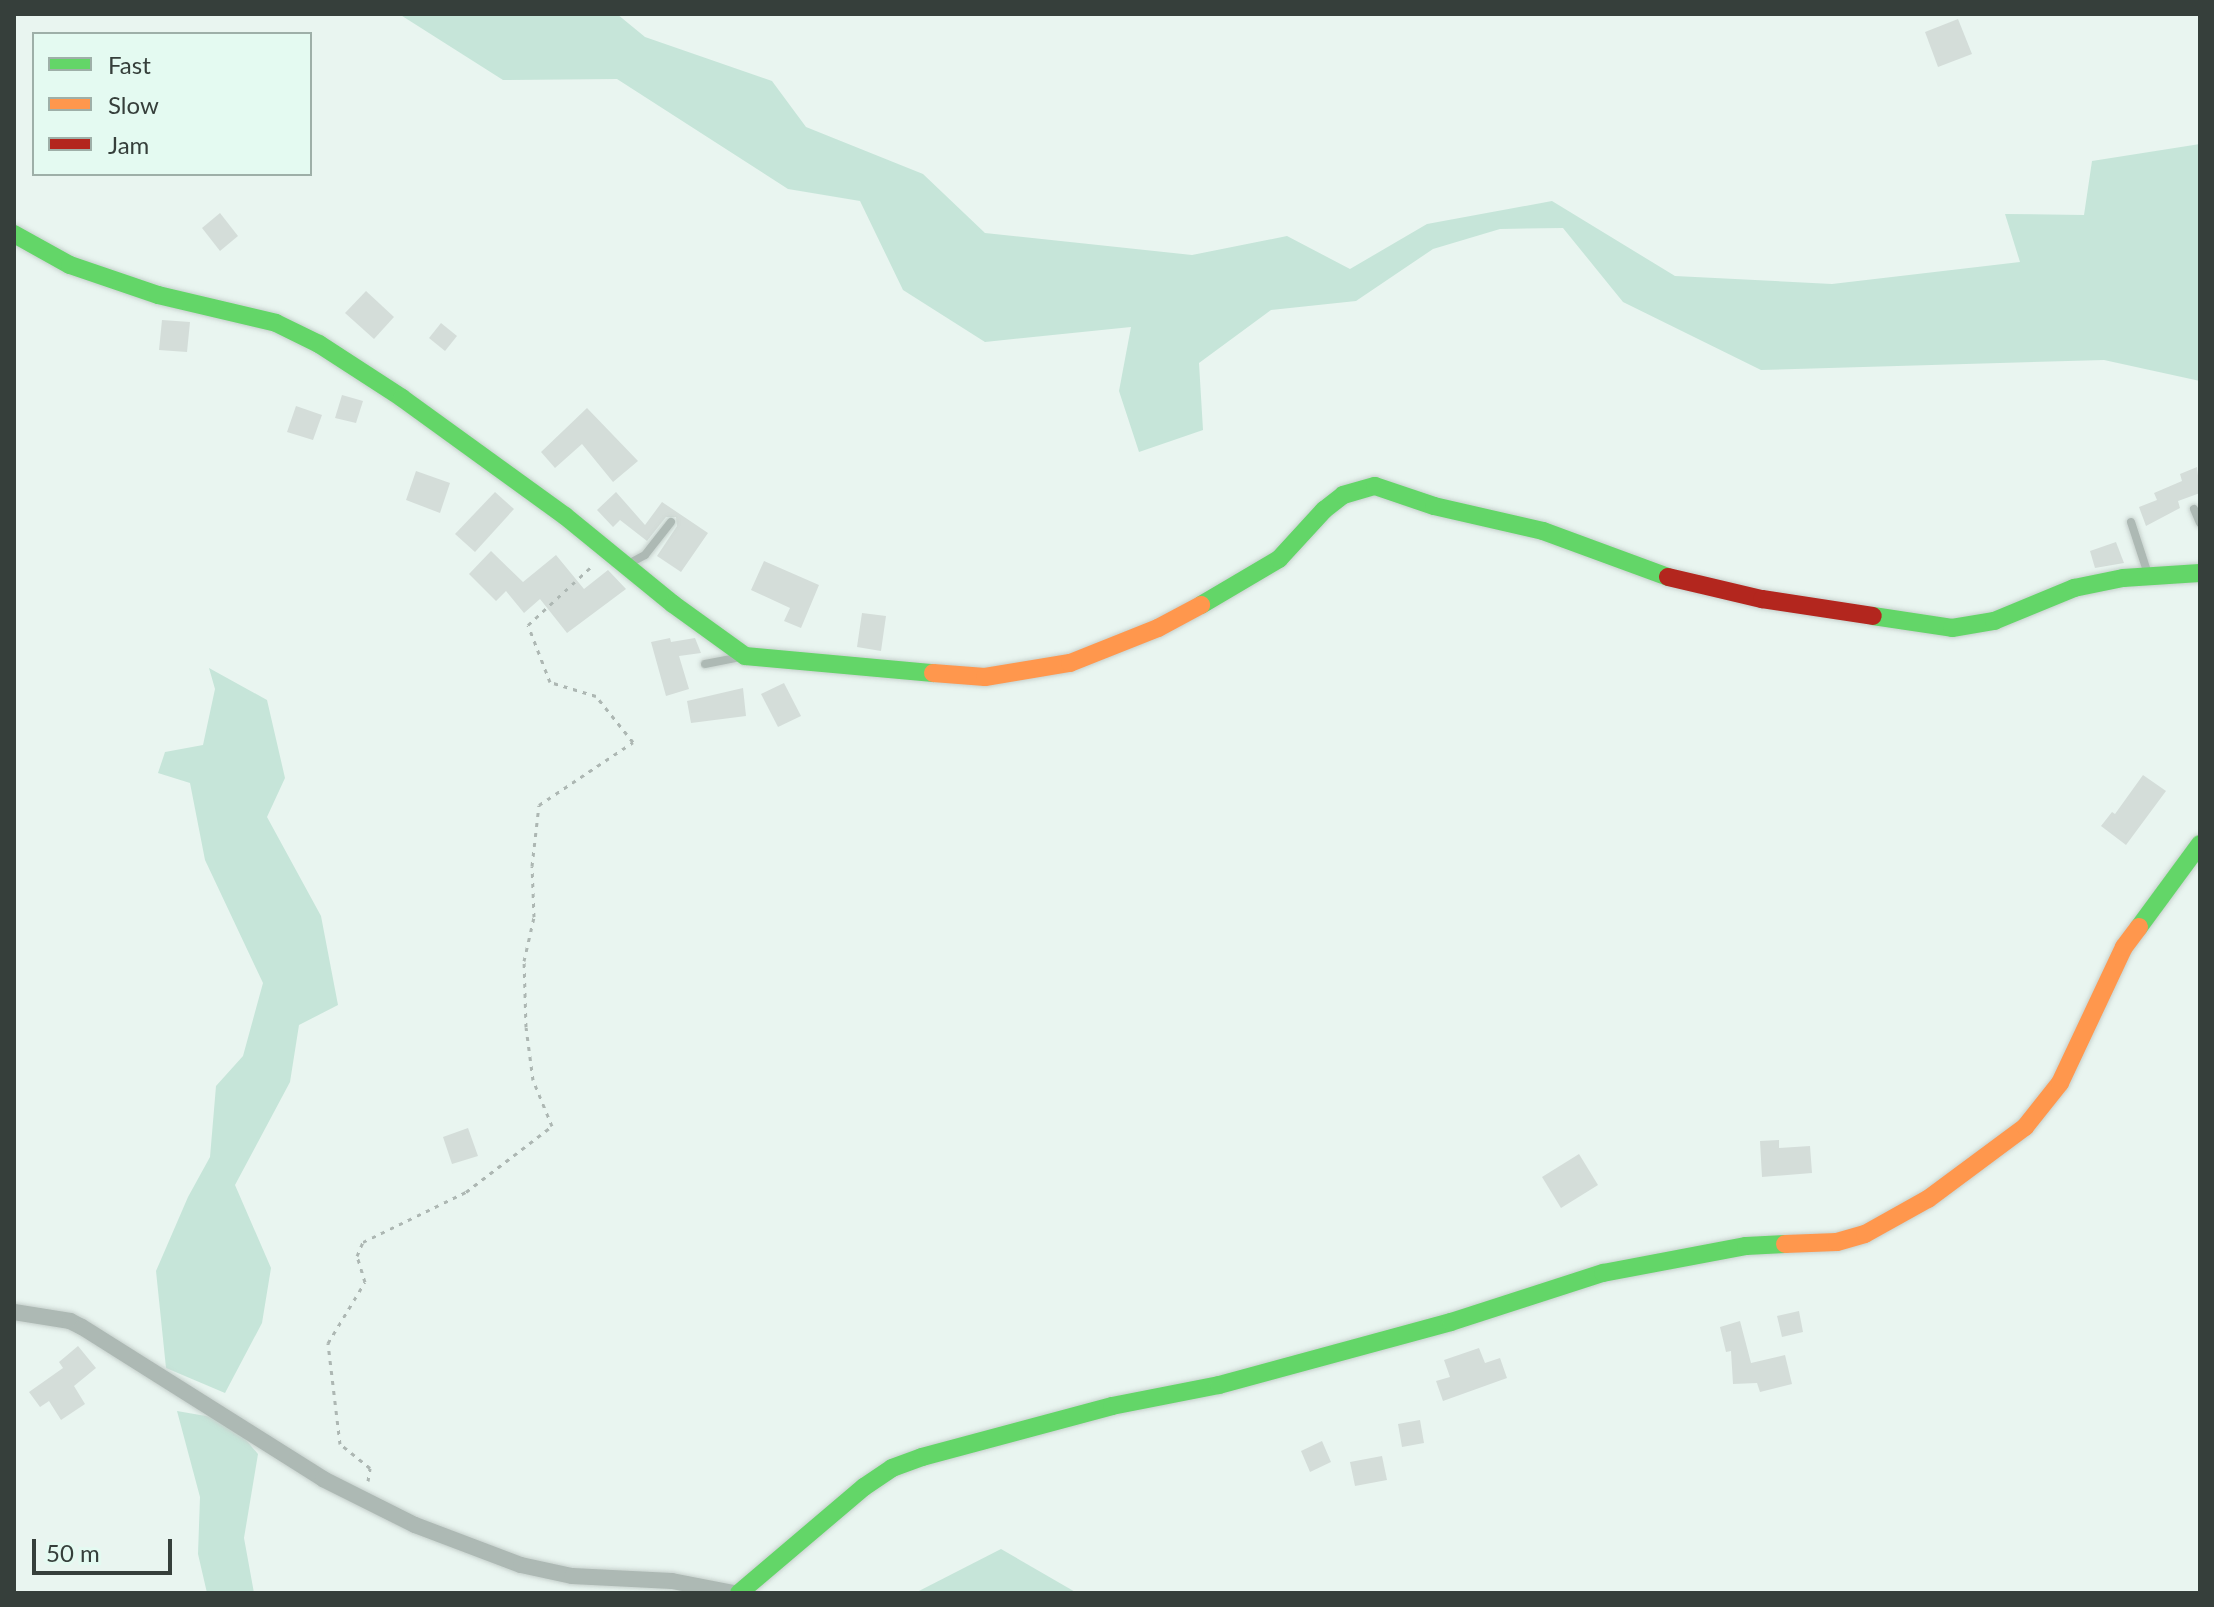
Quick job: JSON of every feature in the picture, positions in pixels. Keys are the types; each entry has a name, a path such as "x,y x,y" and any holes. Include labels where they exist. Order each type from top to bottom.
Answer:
{"street":[{"path":"14,234 70,265 158,295 276,323 319,344 402,398 565,516 625,566 745,656 781,662 985,677 1070,663 1158,628 1254,577 1279,559 1324,510 1343,495 1375,486 1434,506 1543,531 1656,574 1694,580 1762,599 1952,628 1994,621 2074,588 2149,576 2200,573"},
{"path":"14,1312 70,1321 82,1327 323,1479 415,1525 521,1565 572,1576 672,1581 736,1593 864,1487 892,1468 922,1457 1112,1406 1219,1385 1451,1322 1603,1273 1746,1246 1837,1242 1884,1224 1969,1171 2025,1127 2060,1083 2124,947 2200,844"}],"lane":[{"path":"2194,509 2200,523"},
{"path":"625,566 645,555 671,522"},
{"path":"2131,522 2149,576"},
{"path":"705,664 745,656"}],"path":[{"path":"365,1500 370,1468 340,1444 328,1343 365,1282 357,1256 363,1242 466,1192 552,1126 533,1080 526,1027 524,961 534,917 532,866 539,805 633,742 596,696 550,682 528,625 608,552"}],"green space":[{"path":"399,14 617,14 645,37 772,81 806,127 923,174 985,233 1192,255 1287,236 1350,269 1427,224 1552,201 1675,276 1832,284 2020,262 2005,214 2084,215 2092,161 2200,144 2200,381 2104,360 1761,370 1623,302 1563,228 1500,229 1433,249 1356,301 1271,310 1199,363 1203,430 1139,452 1119,391 1131,327 985,342 903,290 860,201 788,189 617,79 503,80"},
{"path":"209,668 267,700 285,778 267,817 321,916 338,1005 299,1025 290,1082 235,1185 271,1268 262,1323 225,1393 166,1368 156,1271 188,1197 210,1157 216,1086 243,1056 263,983 205,860 190,783 158,773 165,752 203,745 215,689"},
{"path":"177,1411 229,1420 258,1454 244,1538 254,1593 207,1593 198,1554 200,1497"},
{"path":"1001,1549 1077,1593 915,1593"}],"building":[{"path":"1958,19 1972,54 1938,67 1925,32"},
{"path":"220,213 238,236 220,251 202,228"},
{"path":"366,291 394,317 374,339 345,313"},
{"path":"162,320 190,322 187,352 159,350"},
{"path":"441,323 457,336 445,351 429,338"},
{"path":"342,395 363,401 356,423 335,418"},
{"path":"296,406 322,415 313,440 287,432"},
{"path":"587,408 638,461 613,482 582,444 555,468 541,452"},
{"path":"2197,467 2200,493 2178,501 2180,508 2146,526 2139,507 2157,500 2154,493 2182,481 2180,474"},
{"path":"416,471 450,483 440,513 406,500"},
{"path":"495,492 514,509 475,552 455,534"},
{"path":"616,492 645,525 662,502 708,533 681,572 657,556 677,526 676,517 666,517 647,541 620,520 613,527 597,510"},
{"path":"2116,542 2124,563 2095,568 2090,551"},
{"path":"491,551 523,582 556,555 584,589 608,570 626,589 567,633 540,599 524,613 506,591 496,601 469,574"},
{"path":"764,561 819,585 801,628 784,621 790,608 751,590"},
{"path":"862,613 886,616 881,651 857,647"},
{"path":"670,638 671,642 695,638 701,653 679,656 689,689 666,696 651,642"},
{"path":"784,683 801,716 778,727 761,694"},
{"path":"743,688 746,716 691,723 687,701"},
{"path":"2143,775 2166,791 2126,845 2101,826 2112,812 2115,814"},
{"path":"468,1128 478,1156 452,1164 443,1137"},
{"path":"1779,1140 1779,1148 1810,1146 1812,1173 1762,1177 1760,1141"},
{"path":"1579,1154 1598,1185 1561,1208 1542,1177"},
{"path":"1799,1311 1803,1332 1782,1337 1777,1316"},
{"path":"1740,1321 1751,1363 1785,1355 1792,1384 1760,1392 1757,1383 1733,1384 1731,1351 1726,1352 1720,1327"},
{"path":"78,1346 96,1368 74,1386 85,1404 61,1420 49,1401 40,1407 29,1392 63,1368 59,1362"},
{"path":"1479,1348 1485,1363 1500,1358 1507,1378 1443,1401 1436,1381 1450,1377 1444,1360"},
{"path":"1420,1420 1424,1443 1402,1447 1398,1424"},
{"path":"1322,1441 1331,1462 1310,1472 1301,1451"},
{"path":"1382,1456 1387,1480 1355,1486 1350,1462"}],"traffic: fast":[{"path":"14,234 70,265 158,295 276,323 319,344 402,398 565,516 673,604 745,656 933,673"},
{"path":"1201,605 1279,559 1324,510 1343,495 1375,486 1434,506 1543,531 1668,577"},
{"path":"1873,616 1952,628 1994,621 2074,588 2123,578 2200,573"},
{"path":"2139,927 2200,844"},
{"path":"739,1593 864,1487 892,1468 922,1457 1112,1406 1219,1385 1451,1322 1603,1273 1746,1246 1785,1244"}],"traffic: slow":[{"path":"933,673 985,677 1070,663 1158,628 1201,605"},
{"path":"1785,1244 1837,1242 1865,1234 1928,1199 2025,1127 2060,1083 2124,947 2139,927"}],"traffic: jam":[{"path":"1668,577 1762,599 1873,616"}]}
